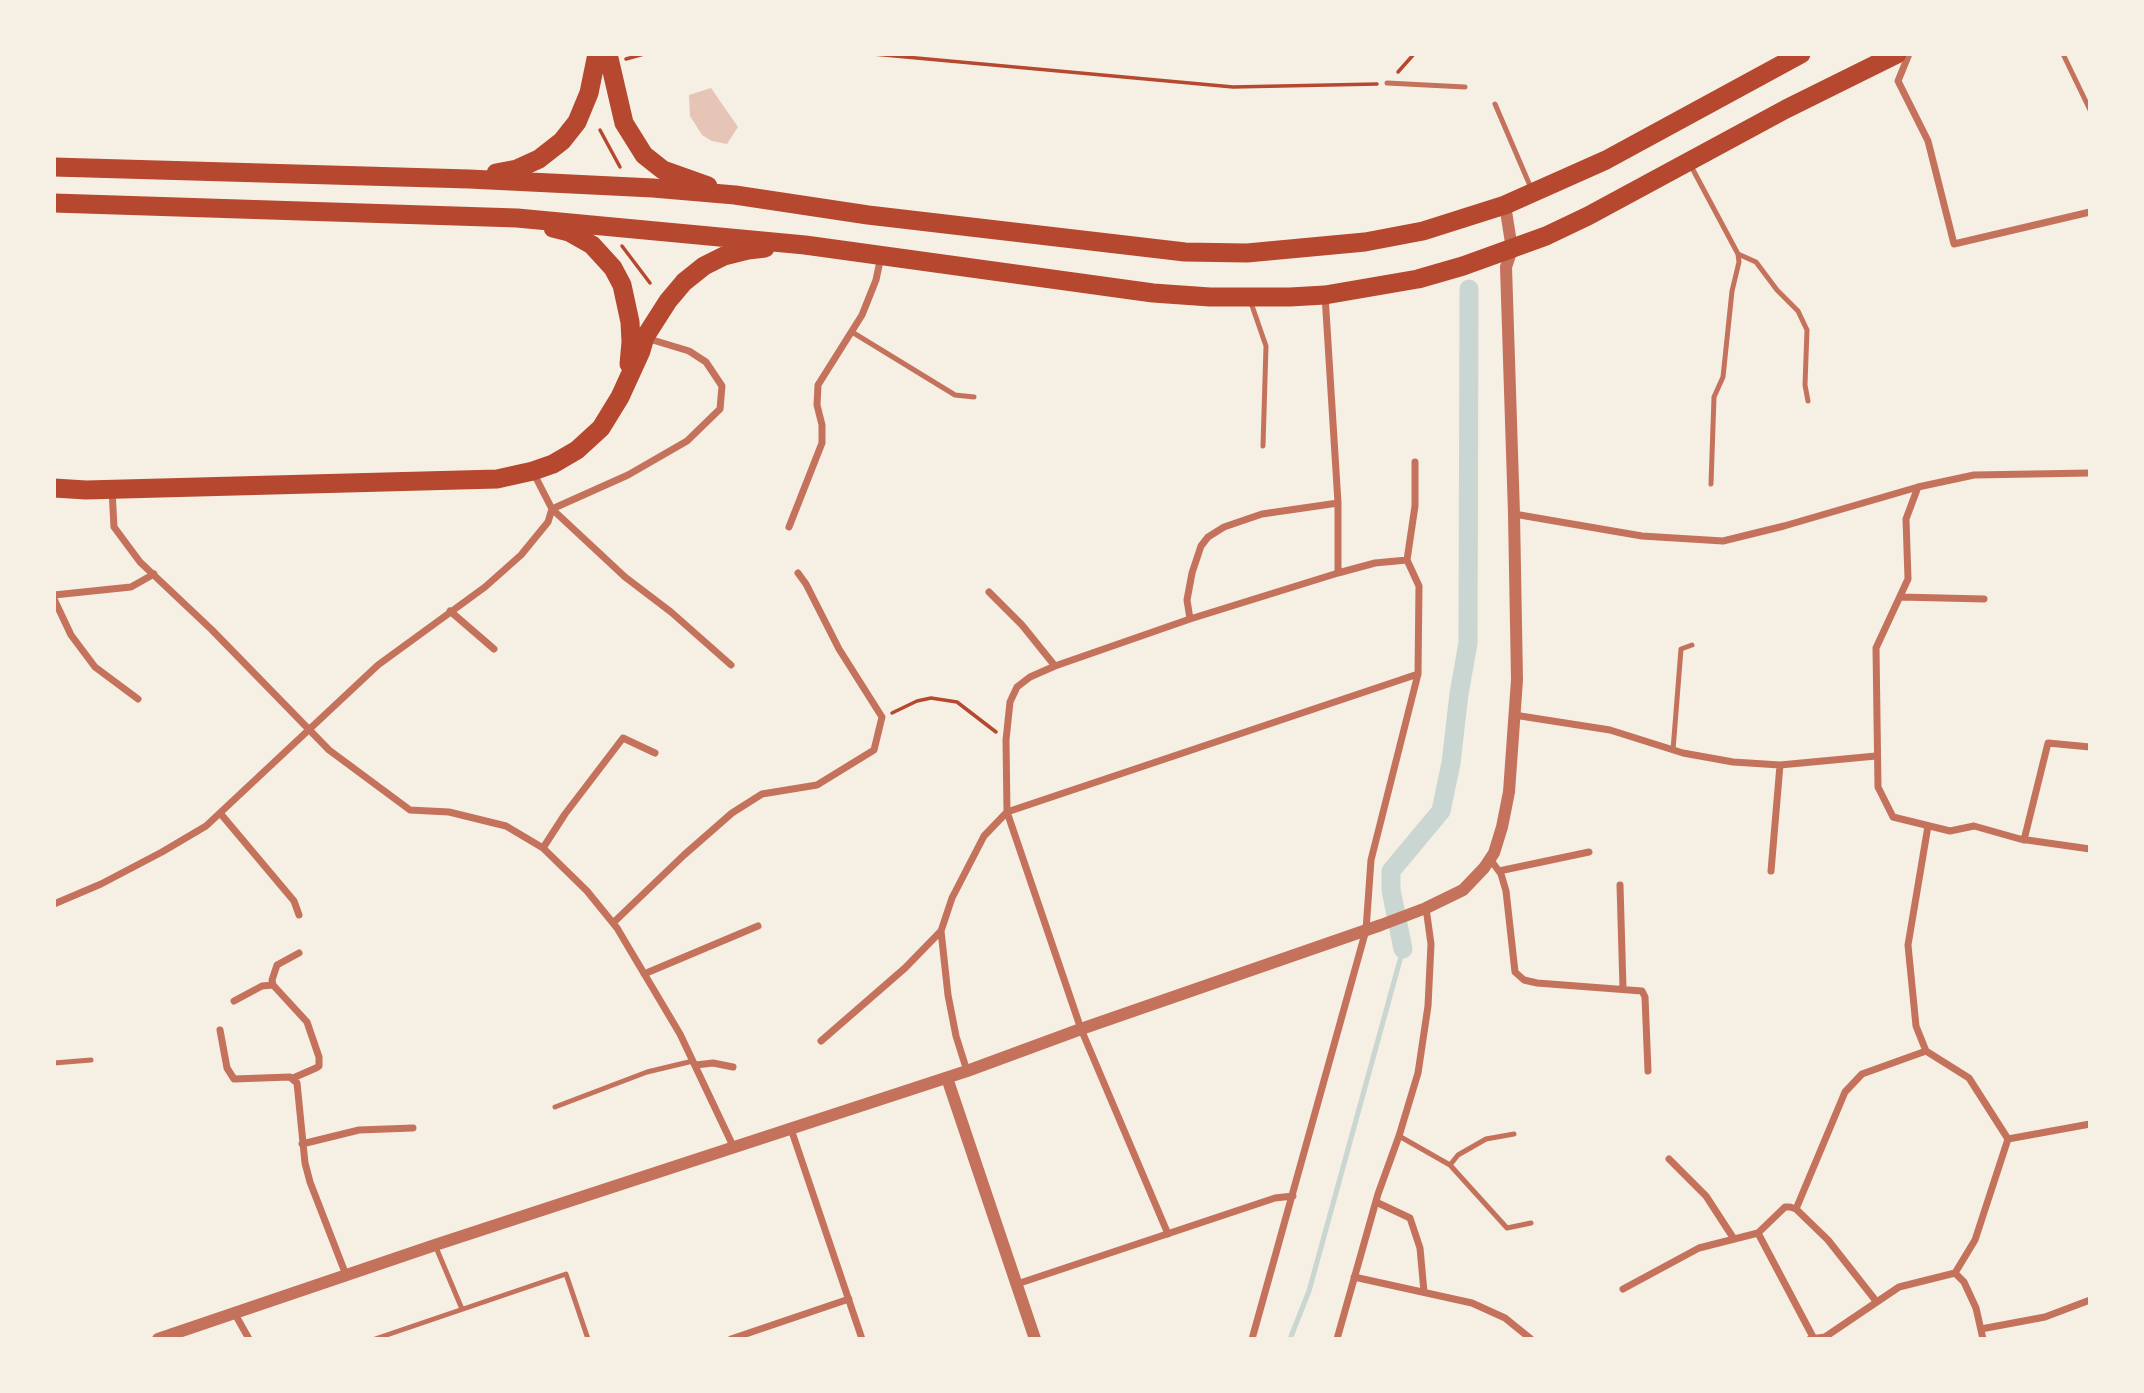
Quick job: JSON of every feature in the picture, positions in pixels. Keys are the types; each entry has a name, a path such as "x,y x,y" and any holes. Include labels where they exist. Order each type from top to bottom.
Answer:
{"highway":[{"path":"469,179 517,169 539,159 562,141 577,122 589,93 597,54"},
{"path":"608,54 624,122 644,155 663,170 735,195"},
{"path":"54,167 595,184 735,195 868,215 1147,247 1247,253 1365,242 1423,231 1505,205 1606,160 1801,54"},
{"path":"54,203 517,218 805,245 1153,293 1249,298 1325,295 1419,279 1512,248 1588,216 1786,109 1897,54"},
{"path":"517,218 569,232 592,246 613,268 626,300 630,323 627,382"},
{"path":"54,488 112,490 497,479 533,471 553,464 577,450 601,428 627,382 645,337 676,291 704,265 748,250 805,245"},
{"path":"54,499 86,490"}],"street":[{"path":"1909,54 1898,82 1928,141 1954,244 2090,212"},
{"path":"158,1339 435,1245 967,1072 1081,1029 1381,925 1463,890 1490,859 1502,827 1508,792 1517,680 1506,267 1512,248 1505,205"},
{"path":"789,527 822,443 822,425 817,405 818,385 852,332 869,299 881,256"},
{"path":"1325,295 1338,503 1338,573"},
{"path":"54,904 101,884 206,826 378,665 485,587 521,555 548,522 552,509 628,475 687,441 720,409 722,386 706,362 689,351 645,337"},
{"path":"1252,1339 1366,930 1371,860 1418,674 1419,586 1407,560 1415,506 1415,462"},
{"path":"533,471 552,509 625,577 671,612 730,665"},
{"path":"1514,514 1642,536 1723,541 1917,487 1974,475 2090,473"},
{"path":"1917,487 1906,519 1908,579 1876,648 1878,787 1893,817 1950,831 1974,826 2024,840 2090,849"},
{"path":"112,490 114,527 140,562 212,630 329,750 410,810 449,812 506,826 543,848 587,891 615,926 644,974 694,1063 734,1148"},
{"path":"1190,619 1188,600 1192,573 1201,546 1208,537 1224,527 1262,514 1338,503"},
{"path":"1168,1234 1081,1029 1007,812 1006,740 1010,702 1017,687 1030,677 1055,666 1190,619 1338,573 1375,563 1407,560"},
{"path":"615,926 684,855 732,813 762,794 817,785 874,750 882,717 839,649 798,573"},
{"path":"138,699 95,667 71,635 54,597 131,587 154,574"},
{"path":"989,592 1022,625 1055,666"},
{"path":"1900,597 1984,599"},
{"path":"450,611 494,649"},
{"path":"967,1072 956,1037 948,995 941,931 952,898 984,836 1007,812 1418,674"},
{"path":"1514,715 1610,730 1673,750 1733,762 1780,765 1876,756"},
{"path":"543,848 622,738 655,753"},
{"path":"2024,840 2048,743 2090,747"},
{"path":"1771,871 1780,765"},
{"path":"220,813 294,901 299,915"},
{"path":"1928,826 1908,945 1916,1026 1926,1051 1969,1078 2008,1139"},
{"path":"1499,871 1589,852"},
{"path":"1490,859 1499,871 1506,891 1515,972 1524,980 1537,983 1642,990 1645,997 1648,1071"},
{"path":"1620,885 1623,988"},
{"path":"1337,1339 1376,1202 1418,1073 1428,1006 1432,944 1421,910"},
{"path":"644,974 758,926"},
{"path":"821,1041 905,968 941,931"},
{"path":"220,1030 227,1068 234,1079 293,1077 319,1066 319,1058 307,1023 301,1013 273,985 277,965 299,953"},
{"path":"234,1001 251,990 273,985"},
{"path":"1796,1209 1845,1091 1862,1074 1926,1051"},
{"path":"694,1063 733,1067"},
{"path":"293,1077 297,1083 302,1144 310,1182 346,1275"},
{"path":"947,1078 1035,1339"},
{"path":"2008,1139 2090,1124"},
{"path":"302,1144 359,1130 413,1128"},
{"path":"791,1129 862,1339"},
{"path":"1758,1233 1812,1338 1826,1338 1899,1287 1955,1273 1975,1240 2008,1139"},
{"path":"1670,1159 1706,1196 1734,1239"},
{"path":"1017,1284 1275,1198 1293,1196"},
{"path":"1376,1202 1410,1218 1420,1248 1424,1292"},
{"path":"1623,1289 1699,1248 1758,1233 1785,1208 1796,1209 1828,1240 1876,1301"},
{"path":"1955,1273 1964,1282 1976,1308 1983,1339"},
{"path":"1354,1277 1472,1303 1505,1318 1531,1339"},
{"path":"731,1339 849,1299"},
{"path":"1981,1329 2045,1317 2090,1300"},
{"path":"235,1314 249,1339"}],"lane":[{"path":"2063,54 2090,110"},
{"path":"1387,83 1465,87"},
{"path":"1495,104 1534,193"},
{"path":"1688,161 1738,254 1739,262 1732,291 1723,377 1714,397 1711,484"},
{"path":"1738,254 1756,262 1777,290 1798,311 1807,330 1805,385 1808,401"},
{"path":"1249,298 1266,346 1262,446"},
{"path":"852,332 955,395 974,397"},
{"path":"1673,750 1681,649 1692,645"},
{"path":"54,1063 90,1060"},
{"path":"555,1107 647,1072 694,1063"},
{"path":"1450,1166 1458,1155 1486,1139 1514,1134"},
{"path":"1399,1136 1450,1166 1507,1228 1531,1223"},
{"path":"435,1245 462,1309"},
{"path":"375,1339 566,1274 588,1339"}],"path":[{"path":"873,54 1233,87 1387,83 1414,54"},
{"path":"600,130 622,172"},
{"path":"621,245 650,283"}],"building":[{"path":"711,88 738,127 727,144 712,141 702,135 690,116 689,95"}],"waterway":[{"path":"1403,949 1391,890 1391,871 1441,811 1451,763 1468,643 1469,289"},
{"path":"1290,1339 1309,1291 1403,949"}]}
